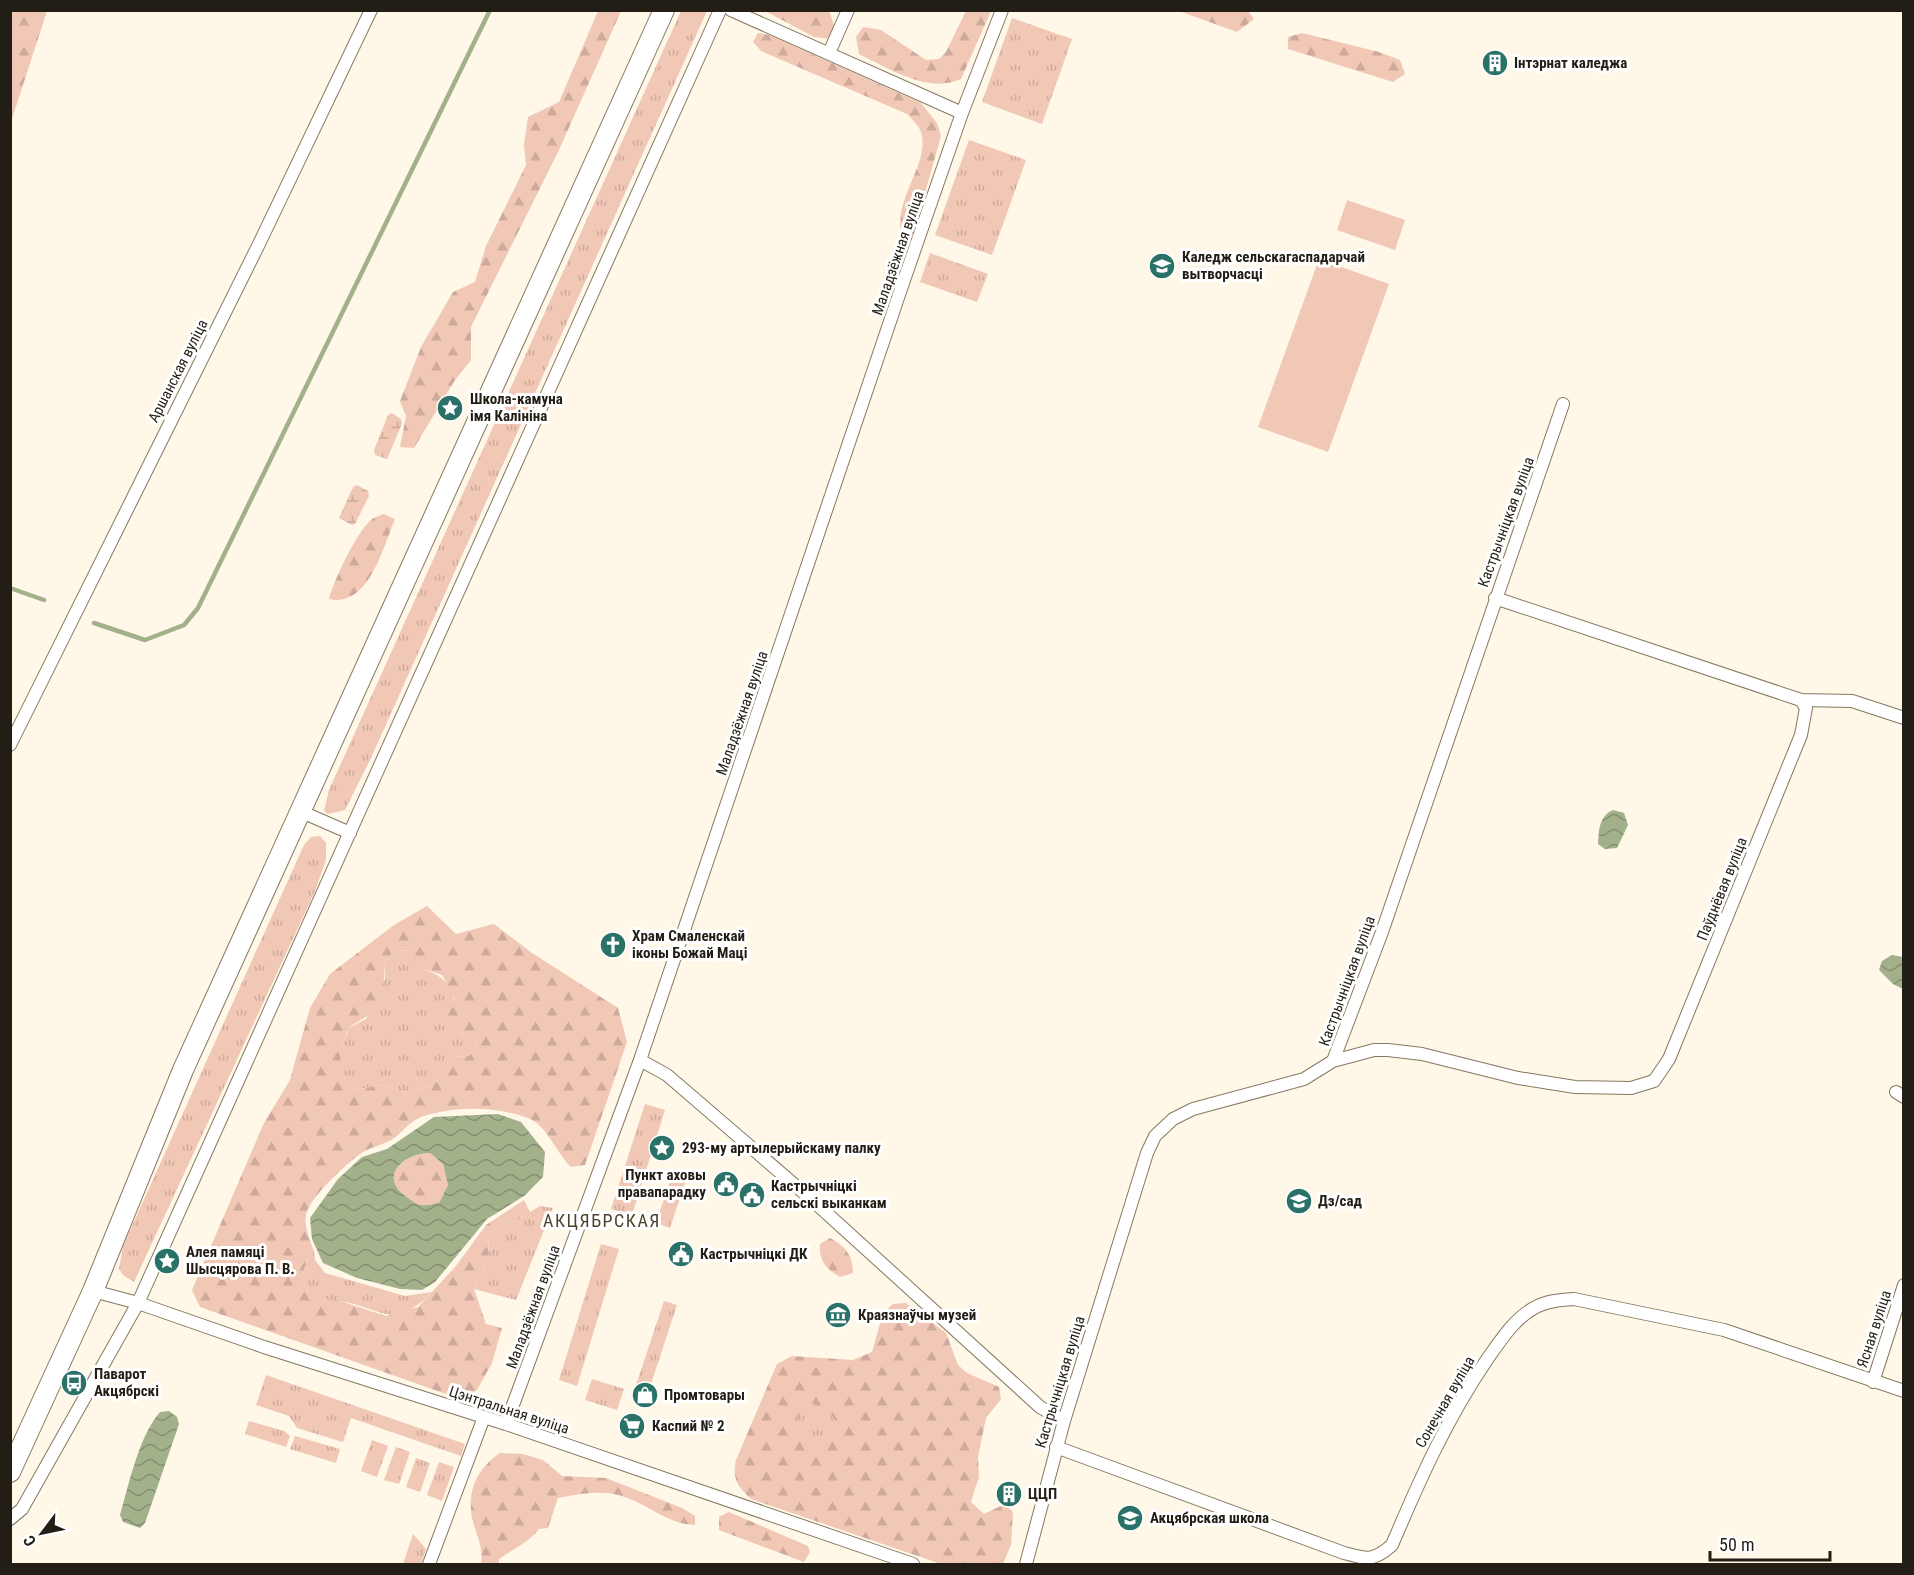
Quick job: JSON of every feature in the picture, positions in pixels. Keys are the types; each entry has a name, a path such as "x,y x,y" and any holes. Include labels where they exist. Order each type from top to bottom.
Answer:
{"main road":[{"path":"10,1472 93,1291 183,1070 664,10"}],"street":[{"name":"Аршанская вуліца","path":"10,745 258,246 371,10"},
{"path":"10,1519 22,1509 138,1303 720,10"},
{"path":"731,10 962,113"},
{"path":"829,53 848,10"},
{"name":"Маладзёжная вуліца","path":"506,1424 640,1060 962,113 1002,10"},
{"name":"Кастрычніцкая вуліца","path":"1026,1564 1064,1420 1147,1153 1155,1136 1173,1119 1193,1109 1304,1079 1333,1061 1382,932 1563,404"},
{"path":"1495,598 1801,700 1852,702 1904,718"},
{"name":"Паўднёвая вуліца","path":"1333,1061 1374,1050 1388,1050 1431,1056 1518,1078 1575,1087 1631,1088 1654,1081 1669,1059 1801,735 1806,708 1801,700"},
{"path":"302,812 350,833"},
{"path":"640,1060 667,1075 811,1199 1040,1407 1064,1420"},
{"name":"Ясная вуліца","path":"1873,1382 1904,1285"},
{"name":"Цэнтральная вуліца","path":"93,1291 138,1303 264,1347 506,1424 913,1564"},
{"name":"Сонечная вуліца","path":"1056,1447 1344,1553 1367,1559 1380,1556 1392,1545 1437,1442 1501,1340 1517,1320 1535,1308 1551,1302 1574,1299 1724,1330 1904,1391"},
{"path":"429,1564 484,1417"}],"green space":[{"path":"10,11 47,11 11,122"},
{"path":"598,11 621,11 559,150 471,327 471,360 455,380 414,448 400,447 406,416 400,401 421,347 453,292 475,282 486,246 526,165 524,145 528,117 559,102"},
{"path":"681,11 707,11 370,760 345,810 328,814 324,811 329,790"},
{"path":"765,11 829,11 835,28 830,39 814,37"},
{"path":"966,11 991,11 961,79 949,83 923,82 909,78 859,54 856,37 863,27 881,30 926,60 939,59 946,52"},
{"path":"1179,11 1248,11 1254,19 1237,32"},
{"path":"1012,18 1072,39 1042,124 982,102"},
{"path":"758,33 770,35 921,103 937,123 941,136 911,243 903,243 900,227 901,212 923,145 921,132 917,125 907,114 761,51 753,42"},
{"path":"1302,33 1379,52 1400,60 1405,74 1393,82 1288,49 1288,37"},
{"path":"969,140 1026,160 992,255 935,235"},
{"path":"1347,200 1405,220 1395,250 1337,230"},
{"path":"930,253 988,274 977,302 920,282"},
{"path":"1319,259 1389,284 1328,452 1258,427"},
{"path":"392,413 401,419 402,424 387,459 375,455 374,450 388,415"},
{"path":"357,485 368,491 369,496 355,524 352,525 339,518 353,487"},
{"path":"384,514 395,519 372,573 354,594 343,599 329,599 341,569 359,535 372,519"},
{"path":"320,836 326,843 326,860 315,891 134,1282 123,1275 119,1269 123,1246 304,845 311,837"},
{"path":"427,906 456,934 494,924 532,953 618,1008 627,1042 585,1165 571,1167 547,1134 530,1119 494,1110 443,1111 415,1120 393,1139 360,1154 329,1182 309,1208 306,1224 314,1251 303,1276 313,1301 337,1300 386,1316 418,1307 456,1266 486,1225 524,1200 530,1212 488,1237 489,1259 474,1289 486,1324 502,1328 492,1363 477,1390 460,1399 200,1307 192,1290 264,1123 290,1080 310,1008 330,974 394,925","holes":["412,950 422,968 442,975 455,998 447,1015 458,1029 478,1044 469,1056 450,1057 442,1077 429,1087 406,1092 379,1085 356,1090 342,1066 342,1047 350,1027 379,1004 383,989 384,962 394,951"]},
{"path":"413,950 422,968 442,978 448,984 456,1007 458,1029 478,1044 469,1056 450,1057 442,1077 429,1087 406,1092 379,1085 356,1090 344,1076 339,1061 341,1048 349,1028 366,1019 385,979 384,962 394,951"},
{"path":"645,1104 665,1110 632,1215 611,1209"},
{"path":"430,1153 443,1164 448,1185 439,1203 420,1205 399,1190 394,1182 394,1175 403,1162"},
{"path":"674,1169 688,1174 670,1228 656,1223"},
{"path":"540,1206 553,1208 516,1300 474,1289 489,1259 488,1237"},
{"path":"830,1238 847,1252 852,1261 853,1273 840,1277 824,1264 820,1244"},
{"path":"601,1244 619,1249 577,1386 559,1380"},
{"path":"314,1251 315,1260 325,1273 405,1296 432,1292 418,1305 406,1312 395,1314 385,1314 352,1303 313,1302 303,1276"},
{"path":"664,1301 677,1305 649,1390 636,1385"},
{"path":"906,1303 946,1333 958,1365 967,1373 999,1387 1001,1399 986,1418 978,1457 979,1477 971,1502 984,1514 1005,1504 1013,1512 1011,1545 1003,1564 941,1564 751,1499 742,1490 735,1477 736,1460 777,1364 792,1356 853,1360 872,1352 883,1313 893,1304","holes":["812,1404 827,1408 835,1420 832,1435 819,1443 804,1440 796,1427 799,1413"]},
{"path":"266,1375 465,1444 461,1456 351,1418 343,1442 297,1428 289,1416 256,1405"},
{"path":"592,1379 624,1389 617,1410 585,1400"},
{"path":"816,1404 830,1410 836,1424 830,1438 816,1444 802,1438 796,1424 802,1410"},
{"path":"249,1421 284,1431 290,1436 286,1447 245,1434"},
{"path":"295,1436 340,1449 336,1463 290,1449"},
{"path":"372,1440 388,1446 377,1477 361,1471"},
{"path":"396,1447 410,1452 399,1484 384,1480"},
{"path":"500,1453 523,1454 543,1460 562,1476 606,1478 682,1508 695,1516 695,1525 675,1521 638,1502 618,1495 596,1493 573,1495 558,1498 548,1528 539,1529 525,1542 499,1559 499,1564 481,1564 479,1541 472,1518 471,1498 480,1473"},
{"path":"416,1458 430,1463 420,1492 406,1487"},
{"path":"439,1462 454,1467 442,1501 427,1495"},
{"path":"729,1512 808,1546 810,1552 804,1562 719,1530 719,1517"},
{"path":"413,1534 426,1549 421,1564 403,1564"}],"water":[{"path":"1613,810 1624,813 1628,825 1617,848 1605,849 1598,844 1599,829 1602,820"},
{"path":"1892,955 1903,957 1903,989 1893,984 1879,970 1882,961"},
{"path":"498,1114 521,1122 545,1152 543,1177 524,1196 487,1219 435,1282 422,1290 400,1289 357,1278 323,1263 312,1239 310,1218 338,1179 362,1157 387,1149 434,1117","holes":["430,1153 443,1164 448,1185 439,1203 417,1204 399,1190 394,1182 397,1168 403,1162 420,1154"]},
{"path":"169,1411 177,1417 179,1424 145,1523 140,1528 123,1522 120,1515 146,1434 160,1412"}],"waterway":[{"path":"94,623 145,640 184,625 198,608 490,10"},
{"path":"10,588 44,600"}],"place":[{"name":"Інтэрнат каледжа","path":"1495,63"},
{"name":"Каледж сельскагаспадарчай вытворчасці","path":"1162,266"},
{"name":"Школа-камуна імя Калініна","path":"450,408"},
{"name":"Храм Смаленскай іконы Божай Маці","path":"613,945"},
{"name":"293-му артылерыйскаму палку","path":"662,1148"},
{"name":"Пункт аховы правапарадку","path":"726,1184"},
{"name":"Кастрычніцкі сельскі выканкам","path":"752,1195"},
{"name":"Дз/сад","path":"1299,1201"},
{"name":"Кастрычніцкі ДК","path":"681,1254"},
{"name":"Алея памяці Шысцярова П. В.","path":"167,1261"},
{"name":"Краязнаўчы музей","path":"838,1315"},
{"name":"Паварот Акцябрскі","path":"74,1383"},
{"name":"Промтовары","path":"645,1395"},
{"name":"Каспий № 2","path":"632,1426"},
{"name":"ЦЦП","path":"1009,1494"},
{"name":"Акцябрская школа","path":"1130,1518"}],"district":[{"name":"АКЦЯБРСКАЯ","path":"602,1221"}]}
